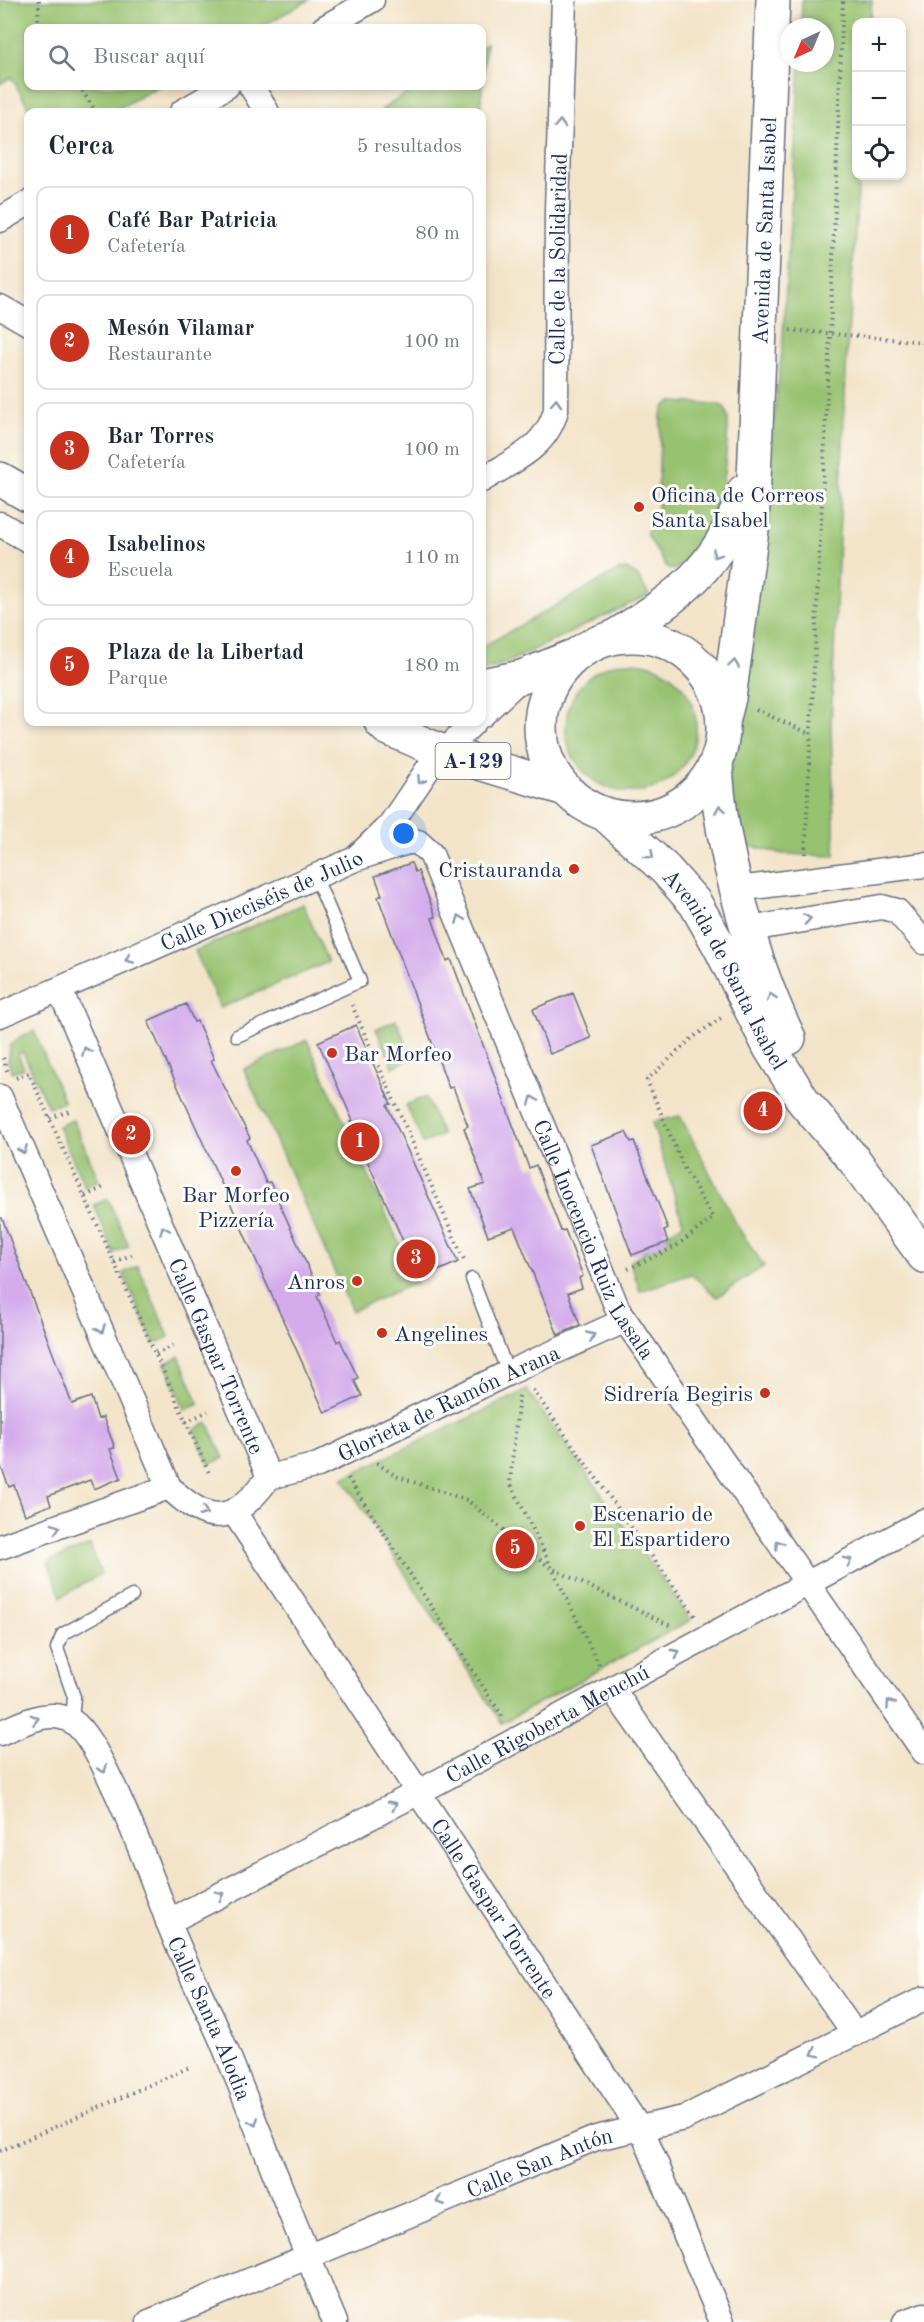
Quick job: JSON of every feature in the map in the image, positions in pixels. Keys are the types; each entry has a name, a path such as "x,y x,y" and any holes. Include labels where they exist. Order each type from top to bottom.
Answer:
{"main road":[{"name":"Avenida de Santa Isabel","path":"726,710 752,530 773,0"},
{"name":"Avenida de Santa Isabel","path":"614,637 672,598 705,568 724,543 741,502 753,461"},
{"path":"0,479 24,493"},
{"path":"486,685 522,677 614,637 643,636 670,644 695,661 712,684 726,710 716,763 697,792 682,804 664,813 626,819 607,816 588,808 562,788 545,756 540,729 544,700 555,677 571,657"},
{"name":"A-129","path":"381,726 443,752 562,788"},
{"name":"Avenida de Santa Isabel","path":"716,763 723,826 738,890 775,1010 855,1161"},
{"name":"Avenida de Santa Isabel","path":"607,816 665,869 694,903 717,941 770,1048 804,1102 855,1161 924,1256"}],"street":[{"path":"331,24 372,0"},
{"name":"Calle de la Solidaridad","path":"486,476 538,444 554,422 556,410 557,209 564,0"},
{"path":"189,108 220,90"},
{"path":"253,90 265,108"},
{"path":"0,220 24,205"},
{"path":"0,307 24,321"},
{"path":"0,524 24,538"},
{"path":"486,711 522,677"},
{"name":"Calle Dieciséis de Julio","path":"0,1015 355,859 390,825 443,752 470,726"},
{"name":"Calle Inocencio Ruiz Lasala","path":"355,859 412,842 418,842 431,854 624,1321 924,1752"},
{"path":"738,890 924,865"},
{"path":"749,929 882,907 897,911 924,942"},
{"name":"Calle Gaspar Torrente","path":"60,990 270,1477 255,1495 234,1512 640,2128 658,2164 722,2322"},
{"path":"0,1097 169,1486 183,1500 207,1515 217,1516 234,1512"},
{"name":"Glorieta de Ramón Arana","path":"270,1477 318,1465 514,1382 624,1321"},
{"path":"0,1547 169,1486"},
{"name":"Calle Rigoberta Menchú","path":"168,1922 419,1792 924,1521"},
{"path":"620,1700 855,2034"},
{"path":"0,1733 33,1719 54,1715 72,1721"},
{"name":"Calle Santa Alodia","path":"72,1721 94,1749 153,1875 168,1922 226,2051 306,2256 335,2322"},
{"name":"Calle San Antón","path":"149,2322 596,2138 684,2118 924,1999"},
{"path":"905,2322 924,2315"}],"lane":[{"path":"237,1036 360,981 315,876"},
{"path":"472,1279 514,1382"},
{"path":"72,1721 74,1697 57,1647 63,1634 132,1596"}],"path":[{"path":"39,0 38,20 41,24"},
{"path":"805,855 830,335 843,0"},
{"path":"82,90 93,108"},
{"path":"759,327 924,342"},
{"path":"726,710 811,734"},
{"path":"344,988 472,1279"},
{"path":"606,1280 676,1245 713,1218 684,1168 647,1080 692,1038 724,1016"},
{"path":"3,1058 11,1080 29,1073 209,1473"},
{"path":"50,1119 72,1110"},
{"path":"85,1196 106,1186"},
{"path":"114,1262 136,1253"},
{"path":"156,1354 177,1344"},
{"path":"514,1382 510,1482 549,1567 603,1673"},
{"path":"529,1385 709,1636"},
{"path":"186,1422 208,1412"},
{"path":"371,1459 396,1476 467,1500 549,1567 681,1631"},
{"path":"344,1472 508,1725"},
{"path":"0,2151 190,2067"}],"green space":[{"path":"0,0 309,0 266,24 24,24 24,90 152,90 119,108 29,108 11,77 0,84"},
{"path":"802,0 872,0 870,18 852,18 852,180 859,180 847,350 831,725 835,856 783,854 741,844 728,788 782,351 799,72 834,72 834,18 801,18"},
{"path":"413,90 482,90 480,108 384,108"},
{"path":"672,402 718,404 726,411 728,425 724,473 714,514 692,552 672,570 667,568 646,533 657,516 661,414 665,406"},
{"path":"626,569 637,575 649,595 506,663 486,670 486,645 619,570"},
{"path":"631,662 656,667 677,681 691,702 696,727 691,752 677,773 656,787 631,792 606,787 585,773 571,752 566,727 571,702 585,681 606,667"},
{"path":"303,904 328,962 220,1008 195,951"},
{"path":"396,1020 413,1058 393,1067 376,1029"},
{"path":"34,1031 64,1102 48,1107 23,1052 18,1054 24,1068 12,1072 8,1062 10,1046 20,1037"},
{"path":"307,1040 417,1282 352,1311 244,1069"},
{"path":"426,1097 442,1135 423,1143 406,1105"},
{"path":"680,1116 739,1229 764,1266 717,1297 691,1274 640,1291 630,1262 683,1223 652,1122"},
{"path":"73,1120 99,1180 85,1187 58,1126"},
{"path":"108,1199 129,1246 114,1253 94,1205"},
{"path":"138,1266 169,1337 154,1344 123,1273"},
{"path":"179,1356 199,1404 185,1410 165,1363"},
{"path":"527,1390 691,1620 502,1723 343,1478"},
{"path":"208,1423 224,1458 209,1464 194,1430"},
{"path":"90,1545 101,1574 61,1597 48,1562"}],"building":[{"path":"411,863 415,872 418,871 436,917 432,918 447,961 451,959 529,1168 536,1165 561,1231 565,1230 583,1276 579,1278 582,1288 568,1293 580,1325 558,1335 514,1227 488,1236 470,1189 485,1184 464,1128 468,1126 453,1087 449,1088 378,897 382,895 375,876"},
{"path":"573,993 591,1038 550,1054 533,1009"},
{"path":"186,1004 194,1022 197,1021 214,1059 211,1060 250,1138 247,1140 266,1183 270,1182 320,1294 317,1296 337,1342 340,1340 358,1378 354,1380 362,1396 325,1413 148,1021"},
{"path":"356,1025 391,1104 387,1105 458,1262 420,1279 350,1122 353,1121 318,1042"},
{"path":"626,1132 631,1142 634,1141 668,1229 664,1231 668,1242 632,1255 591,1145"},
{"path":"0,1218 2,1218 72,1404 91,1397 98,1419 103,1417 115,1448 110,1449 121,1478 94,1489 90,1480 48,1496 51,1505 25,1515 14,1485 9,1487 0,1464"}],"place":[{"name":"Oficina de Correos Santa Isabel","path":"639,507"},
{"name":"Cristauranda","path":"574,869"},
{"name":"Bar Morfeo","path":"332,1053"},
{"name":"Isabelinos","path":"763,1111"},
{"name":"Mesón Vilamar","path":"131,1135"},
{"name":"Café Bar Patricia","path":"360,1142"},
{"name":"Bar Morfeo Pizzería","path":"236,1171"},
{"name":"Bar Torres","path":"416,1259"},
{"name":"Anros","path":"357,1281"},
{"name":"Angelines","path":"382,1333"},
{"name":"Sidrería Begiris","path":"765,1393"},
{"name":"Escenario de El Espartidero","path":"580,1526"},
{"name":"Plaza de la Libertad","path":"515,1549"}]}
